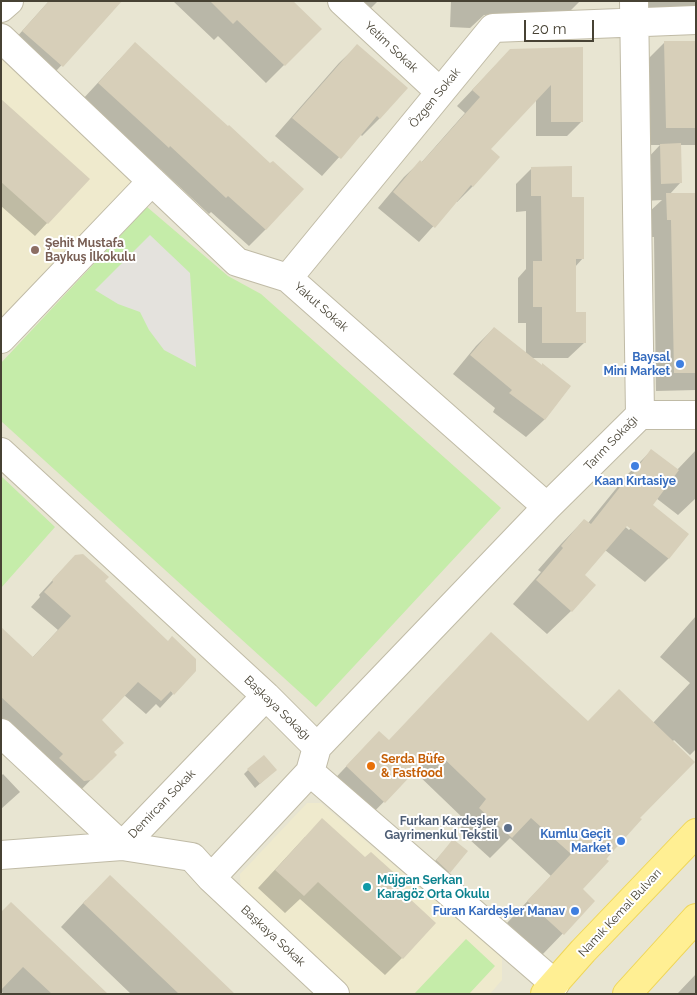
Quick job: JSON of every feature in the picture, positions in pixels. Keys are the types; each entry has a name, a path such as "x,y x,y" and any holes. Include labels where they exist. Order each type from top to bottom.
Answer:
{"main road":[{"name":"Namık Kemal Bulvarı","path":"550,989 696,833"},
{"path":"627,994 696,918"}],"street":[{"path":"1,8 9,1"},
{"name":"Yetim Sokak","path":"342,1 440,92"},
{"name":"Özgen Sokak","path":"288,278 493,28 634,12 696,20"},
{"name":"Tarım Sokağı","path":"211,878 314,760 547,507 640,415 634,12"},
{"name":"Yakut Sokak","path":"1,38 237,262 288,278 547,507"},
{"path":"1,339 152,181"},
{"path":"640,415 696,415"},
{"name":"Başkaya Sokağı","path":"1,452 266,696 314,760 550,989"},
{"name":"Demircan Sokak","path":"1,855 122,846 266,696"},
{"path":"1,733 122,846"},
{"name":"Başkaya Sokak","path":"122,846 192,858 335,994"}],"shaded area":[{"path":"1,1 696,1 696,994 1,994"},
{"name":"Şehit Mustafa Baykuş İlkokulu","path":"1,53 138,175 1,326"},
{"path":"150,235 190,273 196,367 164,350 149,330 140,312 118,304 95,290"},
{"path":"307,803 321,803 502,957 502,980 490,994 349,994 241,897 240,874"}],"green space":[{"path":"147,207 228,276 261,294 501,508 316,707 1,421 1,363"},
{"path":"1,476 55,527 1,588"},
{"path":"466,939 495,966 469,994 415,993"}],"building":[{"path":"49,1 122,1 63,67 22,31"},
{"path":"210,1 293,1 322,29 285,66 237,20 233,24"},
{"path":"664,41 696,41 696,128 666,128"},
{"path":"135,42 270,163 273,161 304,189 266,230 228,196 226,198 98,83"},
{"path":"357,44 408,88 380,119 377,116 341,159 292,118"},
{"path":"583,47 583,122 551,122 551,85 491,149 500,157 473,187 471,185 435,228 393,192 420,160 422,162 480,97 472,90 510,49"},
{"path":"1,99 90,179 48,224 1,182"},
{"path":"681,143 682,183 661,184 660,144"},
{"path":"572,166 572,197 584,197 584,259 576,259 576,312 586,312 586,343 542,343 542,307 533,307 533,261 542,261 541,196 531,196 531,167"},
{"path":"666,193 696,193 696,373 674,373 671,220 667,220"},
{"path":"494,327 571,386 545,420 509,393 512,390 470,355"},
{"path":"651,449 679,470 653,505 689,534 669,559 627,526 585,575 596,585 572,612 536,580 584,519 591,524 624,482 626,483"},
{"path":"83,554 109,577 105,581 168,641 172,636 196,659 196,671 174,695 171,691 161,701 138,682 102,720 124,743 114,752 117,755 92,780 84,781 59,758 63,754 1,697 1,627 33,657 71,616 44,592 53,582 52,580 75,555"},
{"path":"491,632 588,721 619,689 695,762 640,818 642,819 606,859 609,861 583,889 595,901 564,935 527,901 571,854 531,818 512,838 479,808 486,799 435,750 385,803 346,766 379,731 389,740"},
{"path":"264,755 277,770 260,784 247,769"},
{"name":"Müjgan Serkan Karagöz Orta Okulu","path":"322,818 365,857 371,852 401,879 395,885 436,923 403,959 318,882 304,896 275,870"},
{"path":"453,839 468,851 450,873 436,860"},
{"path":"110,875 235,994 179,994 83,903"},
{"path":"11,902 108,994 52,994 23,967 1,990 1,912"}],"place":[{"name":"Şehit Mustafa Baykuş İlkokulu","path":"35,250"},
{"name":"Baysal Mini Market","path":"680,364"},
{"name":"Kaan Kırtasiye","path":"635,466"},
{"name":"Serda Büfe & Fastfood","path":"371,766"},
{"name":"Furkan Kardeşler Gayrimenkul Tekstil","path":"508,828"},
{"name":"Kumlu Geçit Market","path":"621,841"},
{"name":"Müjgan Serkan Karagöz Orta Okulu","path":"367,887"},
{"name":"Furan Kardeşler Manav","path":"575,911"}]}
